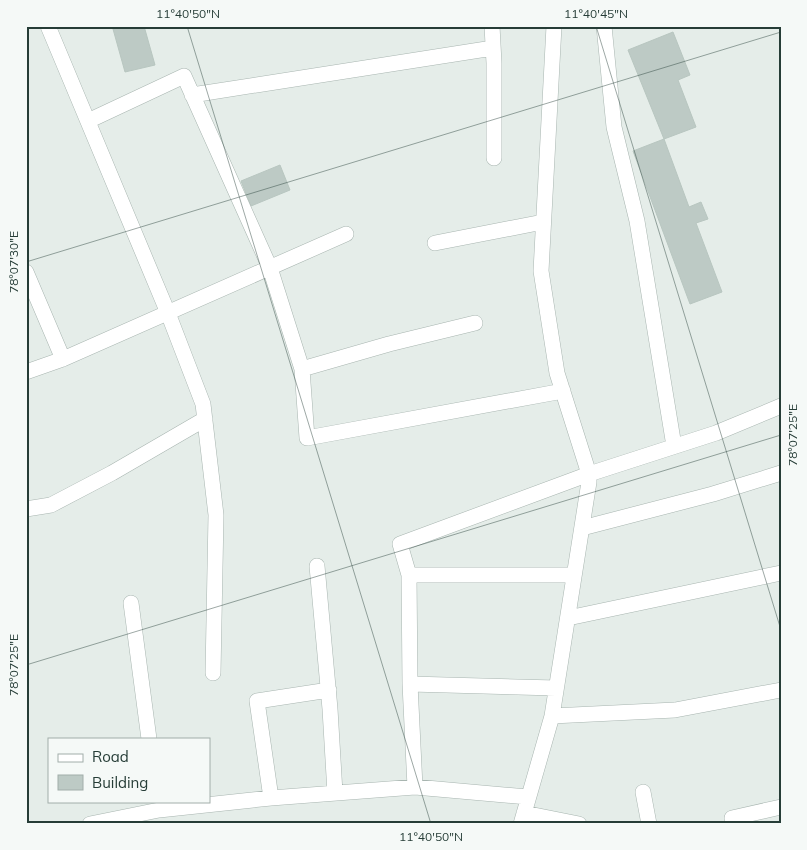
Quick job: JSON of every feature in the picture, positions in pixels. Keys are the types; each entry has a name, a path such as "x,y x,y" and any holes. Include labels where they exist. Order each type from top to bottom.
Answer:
{"street":[{"path":"48,26 168,313 203,404 216,515 213,673"},
{"path":"492,26 494,48 494,158"},
{"path":"554,26 541,271 557,373 589,474 552,716 522,818 579,824"},
{"path":"604,26 614,127 636,221 674,446"},
{"path":"192,95 494,48"},
{"path":"88,121 184,76 270,268 302,369 307,438 563,391"},
{"path":"435,243 544,222"},
{"path":"26,372 63,360 346,234"},
{"path":"26,272 63,360"},
{"path":"302,369 389,344 475,324"},
{"path":"415,786 410,684 409,575 400,544 589,474 716,433 781,406"},
{"path":"26,509 52,505 112,473 205,419"},
{"path":"582,528 713,494 781,473"},
{"path":"317,566 336,793"},
{"path":"568,618 781,573"},
{"path":"409,575 574,574"},
{"path":"131,603 149,738"},
{"path":"410,684 556,688"},
{"path":"271,798 257,701 328,690"},
{"path":"552,716 675,710 781,690"},
{"path":"90,824 158,806 415,786 528,797"},
{"path":"643,792 648,824"},
{"path":"733,824 732,818 781,807"}],"building":[{"path":"125,26 144,26 155,65 125,72 113,29"},
{"path":"673,32 690,75 678,80 696,127 664,139 628,50"},
{"path":"664,139 689,207 701,202 708,219 696,223 722,292 690,304 633,151"},
{"path":"280,165 290,190 251,206 241,181"}]}
